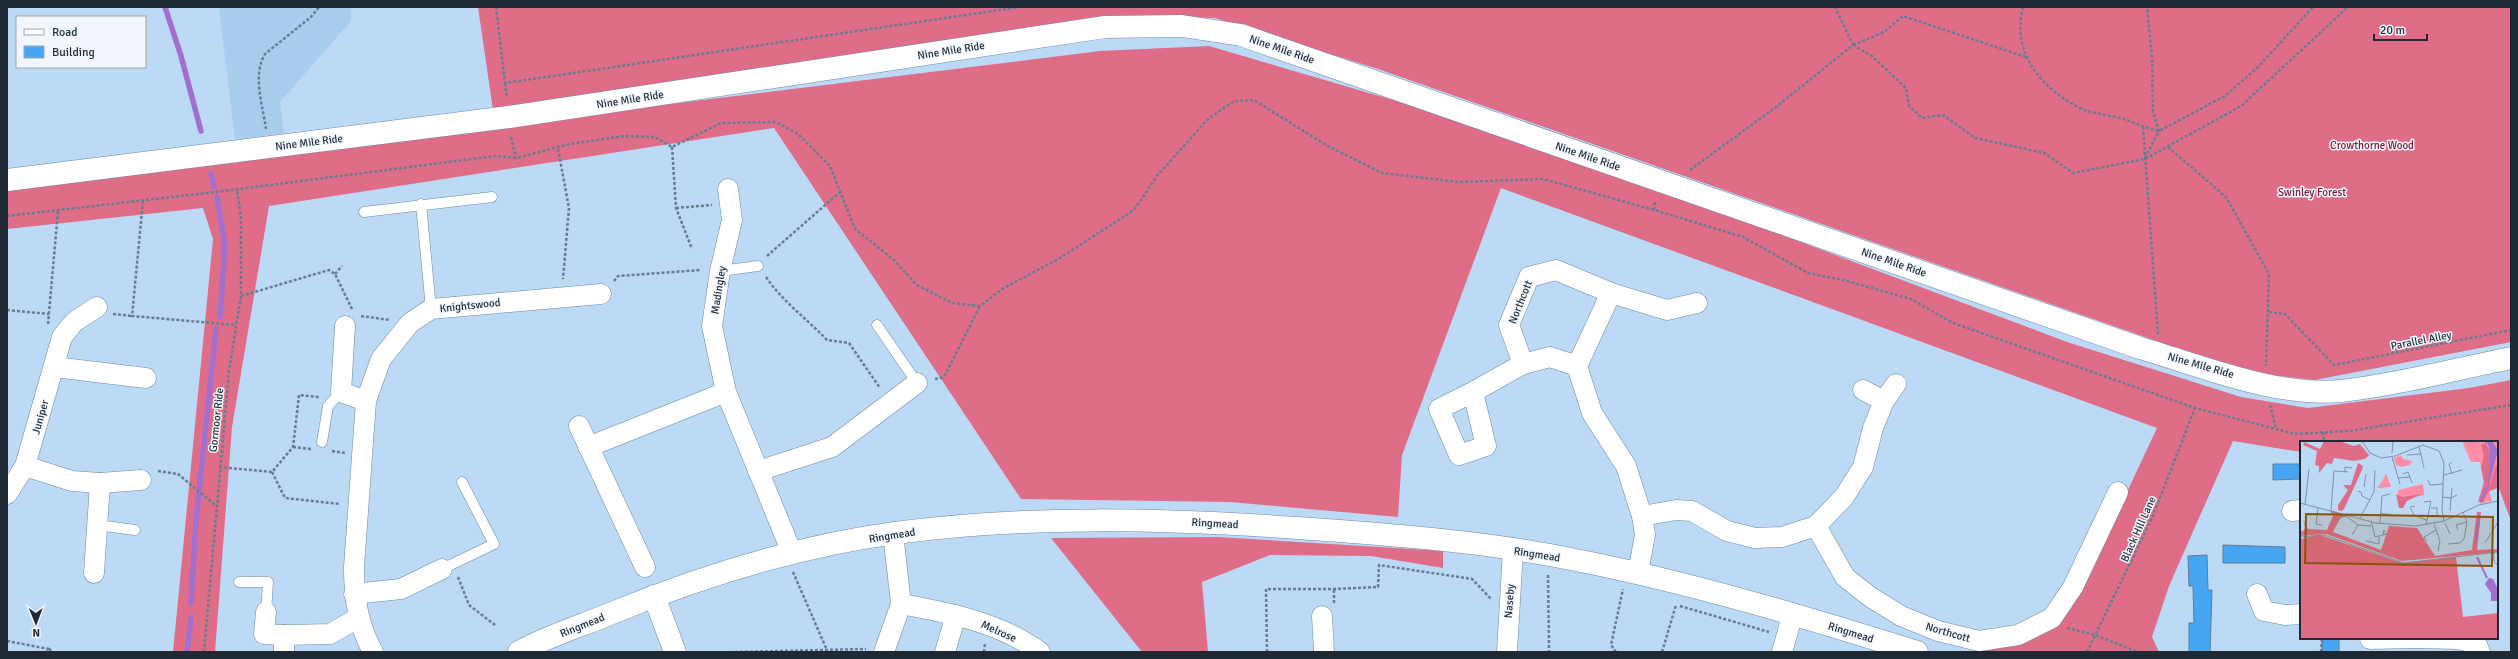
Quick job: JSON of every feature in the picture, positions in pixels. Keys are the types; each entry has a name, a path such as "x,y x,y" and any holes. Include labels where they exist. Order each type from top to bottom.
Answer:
{"main road":[{"name":"Nine Mile Ride","path":"7,180 510,117 1104,27 1182,26 1241,35 2140,348 2265,384 2301,390 2340,391 2511,358"},
{"name":"Ringmead","path":"519,652 654,596 789,554 893,533 1010,522 1125,519 1199,522 1405,536 1513,550 1548,556 1630,581 1793,613 1917,652"},
{"path":"654,596 675,652"}],"street":[{"name":"Madingley","path":"729,196 732,220 720,271 712,326 726,392 789,554"},
{"name":"Northcott","path":"1523,364 1509,326 1529,277 1556,270 1611,293 1667,310 1697,303"},
{"path":"1611,293 1577,366 1592,413 1626,466 1642,516 1645,535 1630,581"},
{"name":"Knightswood","path":"373,652 358,618 354,594 358,506 366,401 381,359 410,323 431,309 564,296 601,294"},
{"name":"Juniper","path":"7,494 25,466 62,337 74,322 97,306"},
{"path":"345,326 338,395 366,401"},
{"path":"1473,392 1523,364 1550,357 1577,366"},
{"path":"54,367 146,378"},
{"path":"758,471 832,447 917,383"},
{"path":"1642,516 1676,510 1692,511 1727,532 1755,538 1782,537 1816,526 1844,497 1863,467 1873,428 1884,401 1896,384"},
{"path":"1863,390 1884,401"},
{"path":"588,447 726,392"},
{"path":"579,426 645,567"},
{"path":"25,466 72,481 100,483 141,480"},
{"path":"94,573 100,483"},
{"name":"Northcott","path":"1816,526 1845,577 1868,596 1901,616 1938,632 1979,641 2018,635 2052,618 2073,587 2098,513 2118,492"},
{"path":"885,651 901,604 893,533"},
{"name":"Naseby","path":"1507,652 1513,550"},
{"path":"354,594 401,589 447,566"},
{"path":"2257,594 2264,611 2285,615 2300,614"},
{"name":"Melrose","path":"901,604 956,615 998,629 1040,652"},
{"path":"266,612 264,634 284,644 330,634 358,618"},
{"path":"1784,645 1793,613"},
{"path":"945,652 956,615"},
{"path":"1322,616 1324,652 1329,652"},
{"path":"2369,643 2406,639"},
{"path":"2457,639 2476,643 2480,652"}],"lane":[{"path":"364,212 421,204 492,197"},
{"path":"421,204 431,309"},
{"path":"720,271 758,266"},
{"path":"877,325 917,383"},
{"path":"322,442 328,406 338,395"},
{"path":"447,566 494,544 462,482"},
{"path":"97,525 134,530"},
{"path":"240,582 268,582 266,612"}],"path":[{"path":"269,147 259,76 260,62 264,54 311,16 319,7"},
{"path":"496,7 505,83 1020,7"},
{"path":"1835,7 1853,45 1872,56 1906,88 1909,106 1922,118 1943,115 1975,138 2044,152 2073,173 2145,159 2241,106 2348,7"},
{"path":"2023,7 2019,34 2026,57 2032,68 2059,97 2084,110 2125,120 2159,131"},
{"path":"2147,7 2152,57 2153,112 2159,131"},
{"path":"2145,159 2159,131 2225,96 2258,67 2313,7"},
{"path":"1658,181 1689,171 1776,106 1853,45 1884,32 1903,16 2026,57"},
{"path":"917,383 944,377 980,306 1002,289 1060,258 1134,210 1157,176 1208,119 1234,101 1254,100 1326,145 1382,173 1459,182 1544,179 1654,210 1743,237 1808,273 1843,280 1911,299 1953,323 2195,408 2295,434 2349,430 2511,405"},
{"path":"672,147 721,123 776,122 798,134 830,166 855,229 894,260 917,285 952,303 980,306"},
{"path":"2143,127 2158,335"},
{"path":"7,216 236,190 496,156 516,158 570,144 625,136 655,137 672,147"},
{"path":"672,147 676,208 692,249"},
{"path":"2168,147 2226,197 2269,274 2270,312 2267,359"},
{"path":"558,148 569,208 564,249 564,296"},
{"name":"Gormoor Ride","path":"204,652 219,467 229,371 241,296 241,217 236,190"},
{"path":"840,192 771,251 758,266 778,296 807,319 827,340 849,343 890,403"},
{"path":"676,208 729,196"},
{"path":"143,200 132,316 236,325"},
{"path":"7,310 49,314 58,211"},
{"path":"335,274 342,266"},
{"path":"241,296 329,270 335,274 354,315 410,323"},
{"path":"601,294 618,276 698,270 720,271"},
{"name":"Parallel Alley","path":"2270,312 2285,314 2334,365 2511,330"},
{"path":"272,472 294,447 299,395 338,395"},
{"name":"Black Hill Lane","path":"2087,652 2152,518 2195,408"},
{"path":"2324,432 2324,441"},
{"path":"219,467 272,472"},
{"path":"141,480 145,470 178,474 215,506"},
{"path":"272,472 285,498 358,506"},
{"path":"789,554 826,648"},
{"path":"1548,556 1549,652"},
{"path":"1267,652 1266,589 1334,589 1378,587 1380,565 1472,579 1508,617"},
{"path":"447,566 469,605 495,625"},
{"path":"1616,652 1611,645 1630,581"},
{"path":"1668,602 1784,645"},
{"path":"1662,652 1676,605"},
{"path":"2052,618 2063,627 2095,635 2138,652"},
{"path":"2321,652 2322,639"},
{"path":"7,641 49,649 53,652"},
{"path":"735,652 826,648 885,651"},
{"path":"46,652 49,649"}],"shaded area":[{"path":"219,7 350,7 351,21 280,102 284,133 235,140"}],"green space":[{"name":"Swinley Forest","path":"478,7 2511,7 2511,342 2315,380 2245,372 1378,69 1215,18 1137,16 493,110"},
{"path":"1209,46 1529,140 2067,342 2241,397 2308,408 2469,388 2511,380 2511,521 2498,486 2498,441 2300,441 2300,452 2233,441 2169,586 2152,637 2159,652 1976,652 1977,648 2076,601 2157,428 1501,188 1402,455 1398,517 1230,502 1021,499 774,128 269,206 232,427 215,652 173,652 213,239 203,208 7,229 7,186 1100,51"},
{"path":"1218,537 1443,551 1443,568 1371,556 1270,555 1202,582 1208,652 1142,652 1051,538"}],"building":[{"path":"2273,464 2300,464 2300,479 2273,480"},
{"path":"2223,545 2285,547 2285,563 2223,563"},
{"path":"2207,555 2208,590 2212,590 2210,652 2189,652 2189,623 2194,623 2193,586 2189,586 2188,556"},
{"path":"2322,639 2339,639 2339,652 2322,652"}],"waterway":[{"path":"165,7 181,56 201,131"},
{"path":"211,174 214,187"},
{"path":"217,197 225,245 220,317"},
{"path":"191,603 196,521 216,329"},
{"path":"187,652 191,618"}],"park label":[{"name":"Crowthorne Wood","path":"2372,145"}]}
